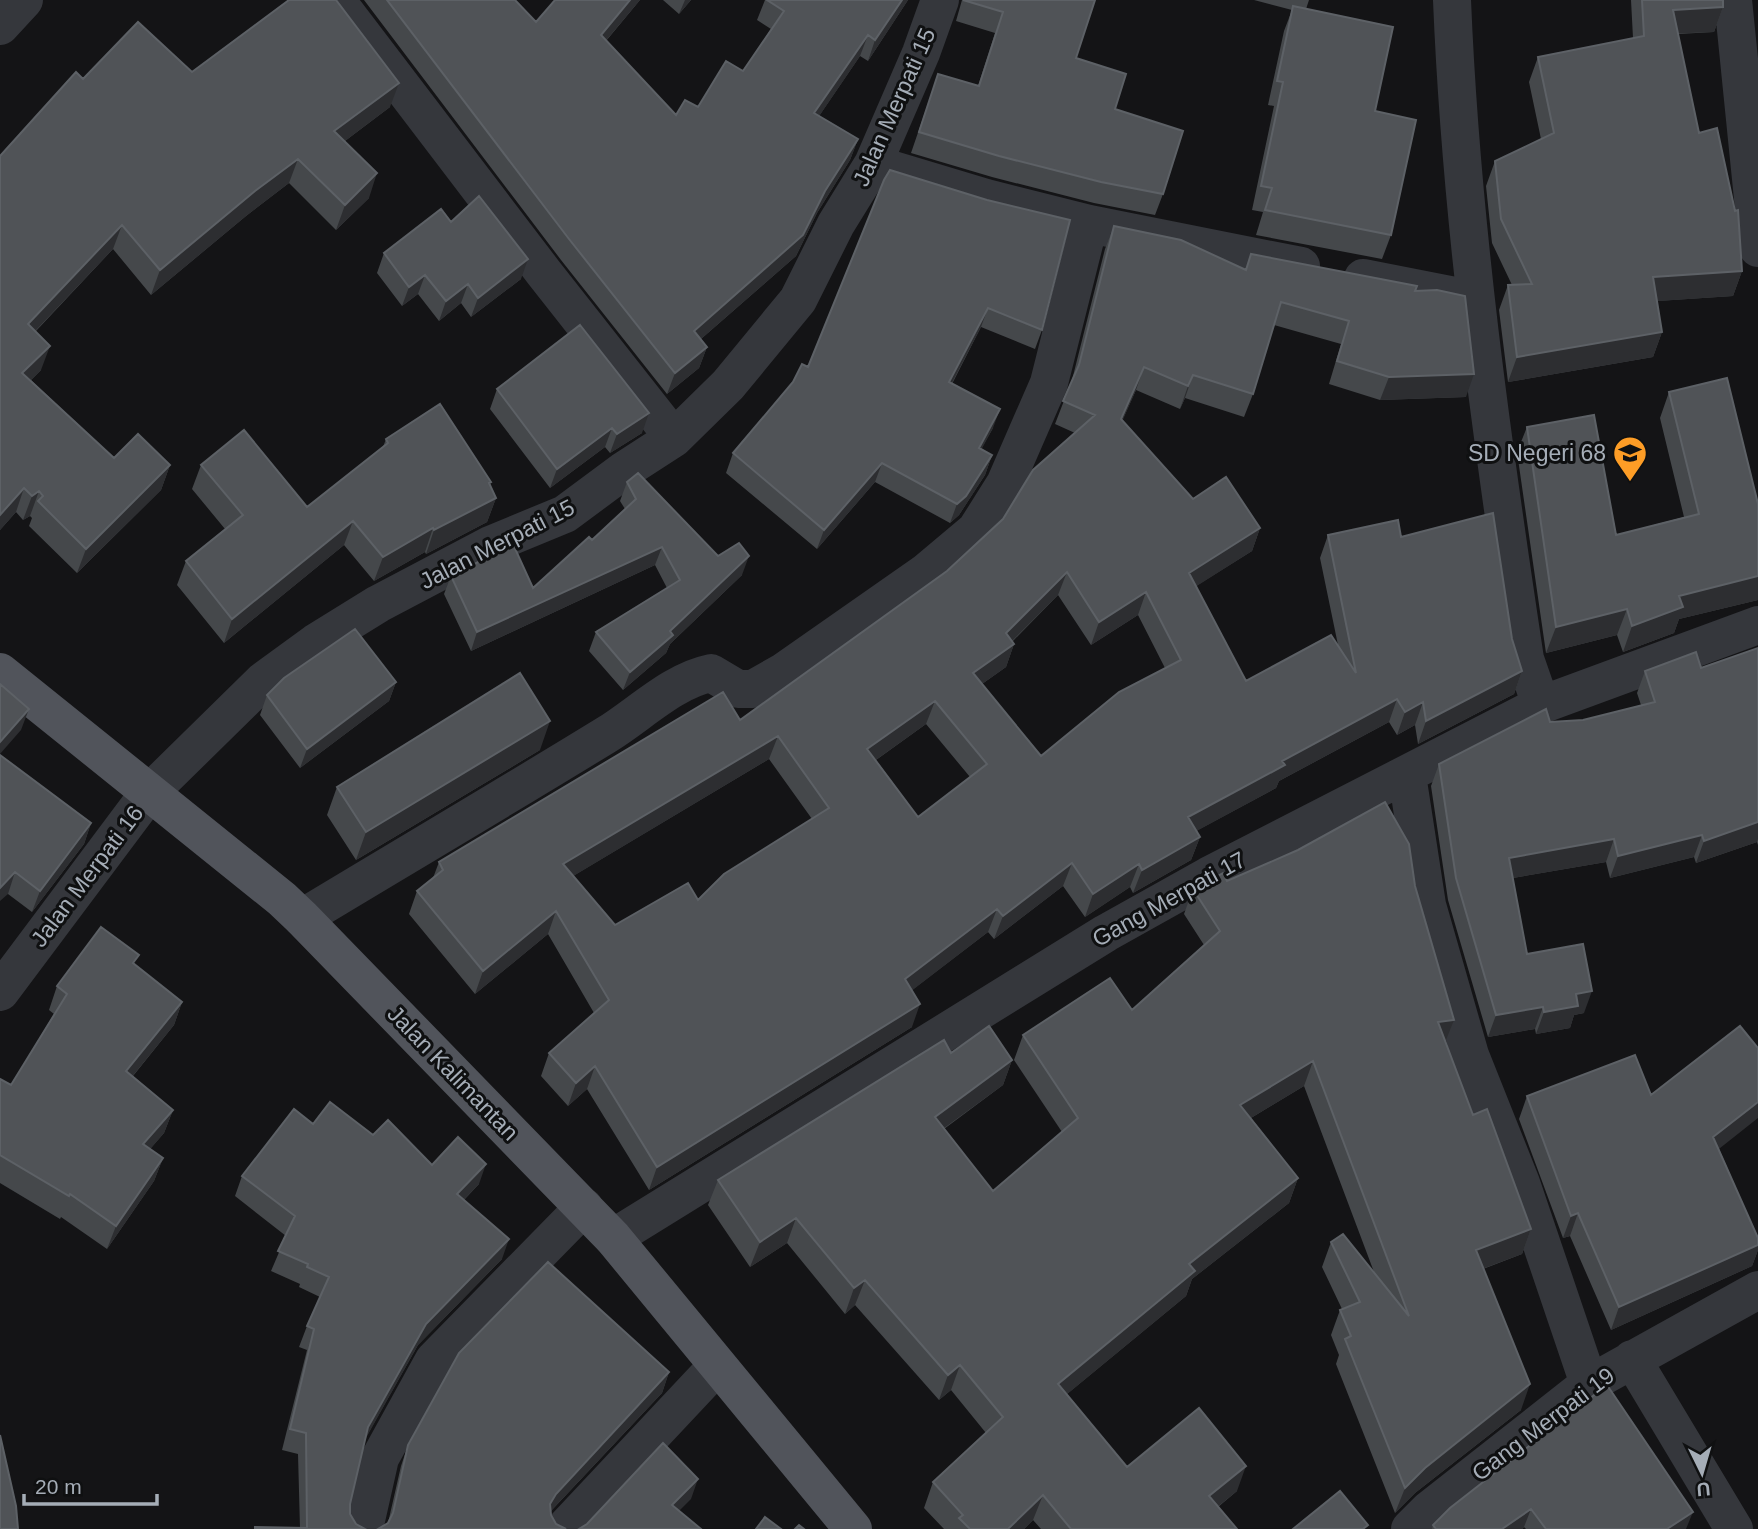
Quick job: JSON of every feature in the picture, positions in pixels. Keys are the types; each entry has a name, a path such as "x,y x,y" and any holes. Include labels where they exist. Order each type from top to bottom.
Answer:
{"main road":[{"name":"Jalan Kalimantan","path":"0,671 302,918 613,1238 853,1529"}],"street":[{"path":"0,26 24,0"},
{"path":"336,0 544,273 674,438"},
{"name":"Jalan Merpati 15","path":"149,793 263,681 315,643 378,604 490,545 565,514 674,438 728,385 798,300 836,224 873,164 921,53 940,0"},
{"path":"1452,0 1454,60 1475,300 1525,659 1541,705"},
{"path":"1733,0 1758,247"},
{"path":"873,164 986,198 1089,224 1475,300"},
{"path":"302,918 608,734 681,684 699,675 711,673 738,689 747,690 773,678 926,572 976,530 1005,484 1049,383 1089,224"},
{"name":"Gang Merpati 17","path":"613,1238 1105,933 1208,876 1541,705 1758,625"},
{"path":"1407,775 1427,905 1470,1055 1521,1182 1589,1384"},
{"name":"Jalan Merpati 16","path":"0,992 149,793"},
{"path":"364,1529 380,1458 435,1360 583,1208"},
{"name":"Gang Merpati 19","path":"1410,1529 1589,1384 1758,1290"},
{"path":"1632,1359 1734,1529"},
{"path":"564,1529 716,1366"}],"building":[{"path":"289,0 336,0 399,83 334,131 377,173 345,205 298,159 160,270 122,225 28,324 50,346 22,373 114,458 138,434 170,465 86,549 38,501 43,496 39,491 32,496 24,488 0,515 0,156 76,72 83,79 138,22 192,72"},
{"path":"387,0 515,0 536,22 555,0 630,0 601,35 676,115 685,100 698,107 726,61 743,71 784,11 767,0 902,0 875,40 868,35 814,113 858,139 825,191 803,235 694,331 707,347 675,373"},
{"path":"963,0 1095,0 1076,58 1126,74 1115,109 1183,131 1163,194 1101,182 919,132 938,74 979,86 1003,12"},
{"path":"1642,0 1723,0 1723,7 1673,10 1699,133 1717,128 1735,211 1738,210 1742,271 1653,277 1662,332 1517,357 1508,285 1532,284 1501,219 1495,161 1554,133 1538,57 1644,36"},
{"path":"1293,6 1393,27 1375,111 1416,120 1391,235 1265,210 1272,188 1261,186 1283,82 1277,81"},
{"path":"890,170 987,200 1070,220 1042,330 988,308 949,382 1000,409 979,448 992,455 966,496 957,504 882,463 824,530 733,453 793,382 802,364 808,367"},
{"path":"479,196 528,259 478,298 468,284 446,301 425,275 409,287 384,253 441,209 451,222"},
{"path":"1114,226 1181,240 1246,270 1251,254 1417,286 1415,291 1437,290 1465,296 1474,374 1389,377 1337,361 1349,321 1281,302 1253,394 1193,375 1188,386 1144,367 1121,419 1193,499 1226,477 1260,528 1189,573 1246,681 1331,635 1356,673 1328,535 1398,520 1401,537 1493,513 1512,639 1522,671 1426,721 1423,702 1405,712 1397,699 1282,761 1285,765 1188,817 1200,837 1142,870 1139,864 1093,894 1072,863 1003,916 997,909 905,979 920,1004 657,1167 595,1066 576,1083 549,1053 609,1000 556,911 483,971 417,891 443,870 439,862 723,692 740,720 947,571 1003,519 1033,470 1095,415 1063,401 1079,365","holes":["1067,572 1099,622 1146,592 1181,660 1119,692 1041,756 973,673 1014,644 1006,633","935,701 987,764 918,817 867,749","778,736 829,808 724,874 698,900 688,883 615,925 563,864"]},
{"path":"580,325 649,413 617,434 612,428 557,469 497,389"},
{"path":"1727,378 1758,504 1758,576 1679,596 1683,607 1632,626 1627,609 1556,627 1527,427 1594,415 1616,535 1699,514 1669,392"},
{"path":"440,404 491,482 489,483 496,498 434,530 433,528 383,557 353,521 232,619 186,561 243,515 201,465 244,430 307,507 388,443 386,439"},
{"path":"638,473 718,556 739,543 749,556 670,631 673,635 630,672 596,632 680,580 662,547 477,632 451,576 513,544 533,588 589,537 592,540 636,499 627,482"},
{"path":"355,629 396,682 307,749 267,695 284,678"},
{"path":"1758,648 1758,822 1704,841 1702,835 1618,856 1614,839 1509,858 1527,954 1583,944 1592,991 1576,994 1578,1006 1544,1012 1543,1007 1496,1015 1456,878 1439,764 1546,709 1550,722 1583,720 1655,702 1645,671 1696,652 1701,668"},
{"path":"520,673 550,721 366,832 337,787"},
{"path":"0,684 29,709 0,742"},
{"path":"0,755 91,823 40,891 15,872 0,888"},
{"path":"1385,802 1409,844 1415,886 1454,1020 1438,1022 1473,1115 1487,1109 1531,1229 1476,1250 1530,1384 1425,1468 1405,1488 1345,1339 1351,1336 1340,1310 1360,1302 1331,1242 1343,1234 1409,1316 1313,1061 1240,1105 1298,1178 1189,1264 1195,1271 1058,1384 1127,1467 1199,1408 1246,1466 1209,1496 1237,1529 1071,1529 1043,1495 1008,1529 970,1529 959,1518 963,1515 933,1482 1003,1417 960,1365 948,1375 865,1280 854,1288 796,1218 760,1242 718,1180 944,1040 951,1053 989,1026 1012,1060 935,1117 993,1191 1078,1118 1023,1035 1110,978 1132,1010 1220,931 1193,889 1223,873 1227,881 1298,850"},
{"path":"101,927 139,955 133,963 182,1002 126,1071 173,1110 143,1144 163,1158 116,1226 70,1194 69,1196 0,1155 0,1079 11,1085 67,994 57,986"},
{"path":"1740,1026 1758,1048 1758,1102 1713,1137 1758,1238 1758,1245 1619,1307 1578,1213 1571,1216 1527,1096 1635,1055 1651,1095"},
{"path":"330,1102 373,1135 388,1120 432,1165 458,1137 486,1164 457,1194 509,1239 426,1324 368,1427 350,1504 350,1514 356,1524 365,1529 255,1529 307,1528 306,1433 290,1429 314,1329 307,1326 329,1277 278,1251 295,1216 242,1176 294,1109 313,1124"},
{"path":"548,1262 669,1372 556,1494 550,1504 551,1515 556,1524 566,1529 378,1529 388,1523 393,1513 408,1445 459,1353"},
{"path":"1607,1385 1693,1512 1667,1529 1546,1529 1531,1509 1502,1529 1436,1529 1433,1525 1450,1508"},
{"path":"0,1435 16,1506 18,1529 0,1529"},
{"path":"663,1443 698,1479 672,1505 701,1529 579,1529 587,1524"},
{"path":"1340,1491 1368,1525 1363,1529 1293,1529"},
{"path":"765,1517 781,1529 756,1529"}],"place":[{"name":"SD Negeri 68","path":"1630,483"}]}
